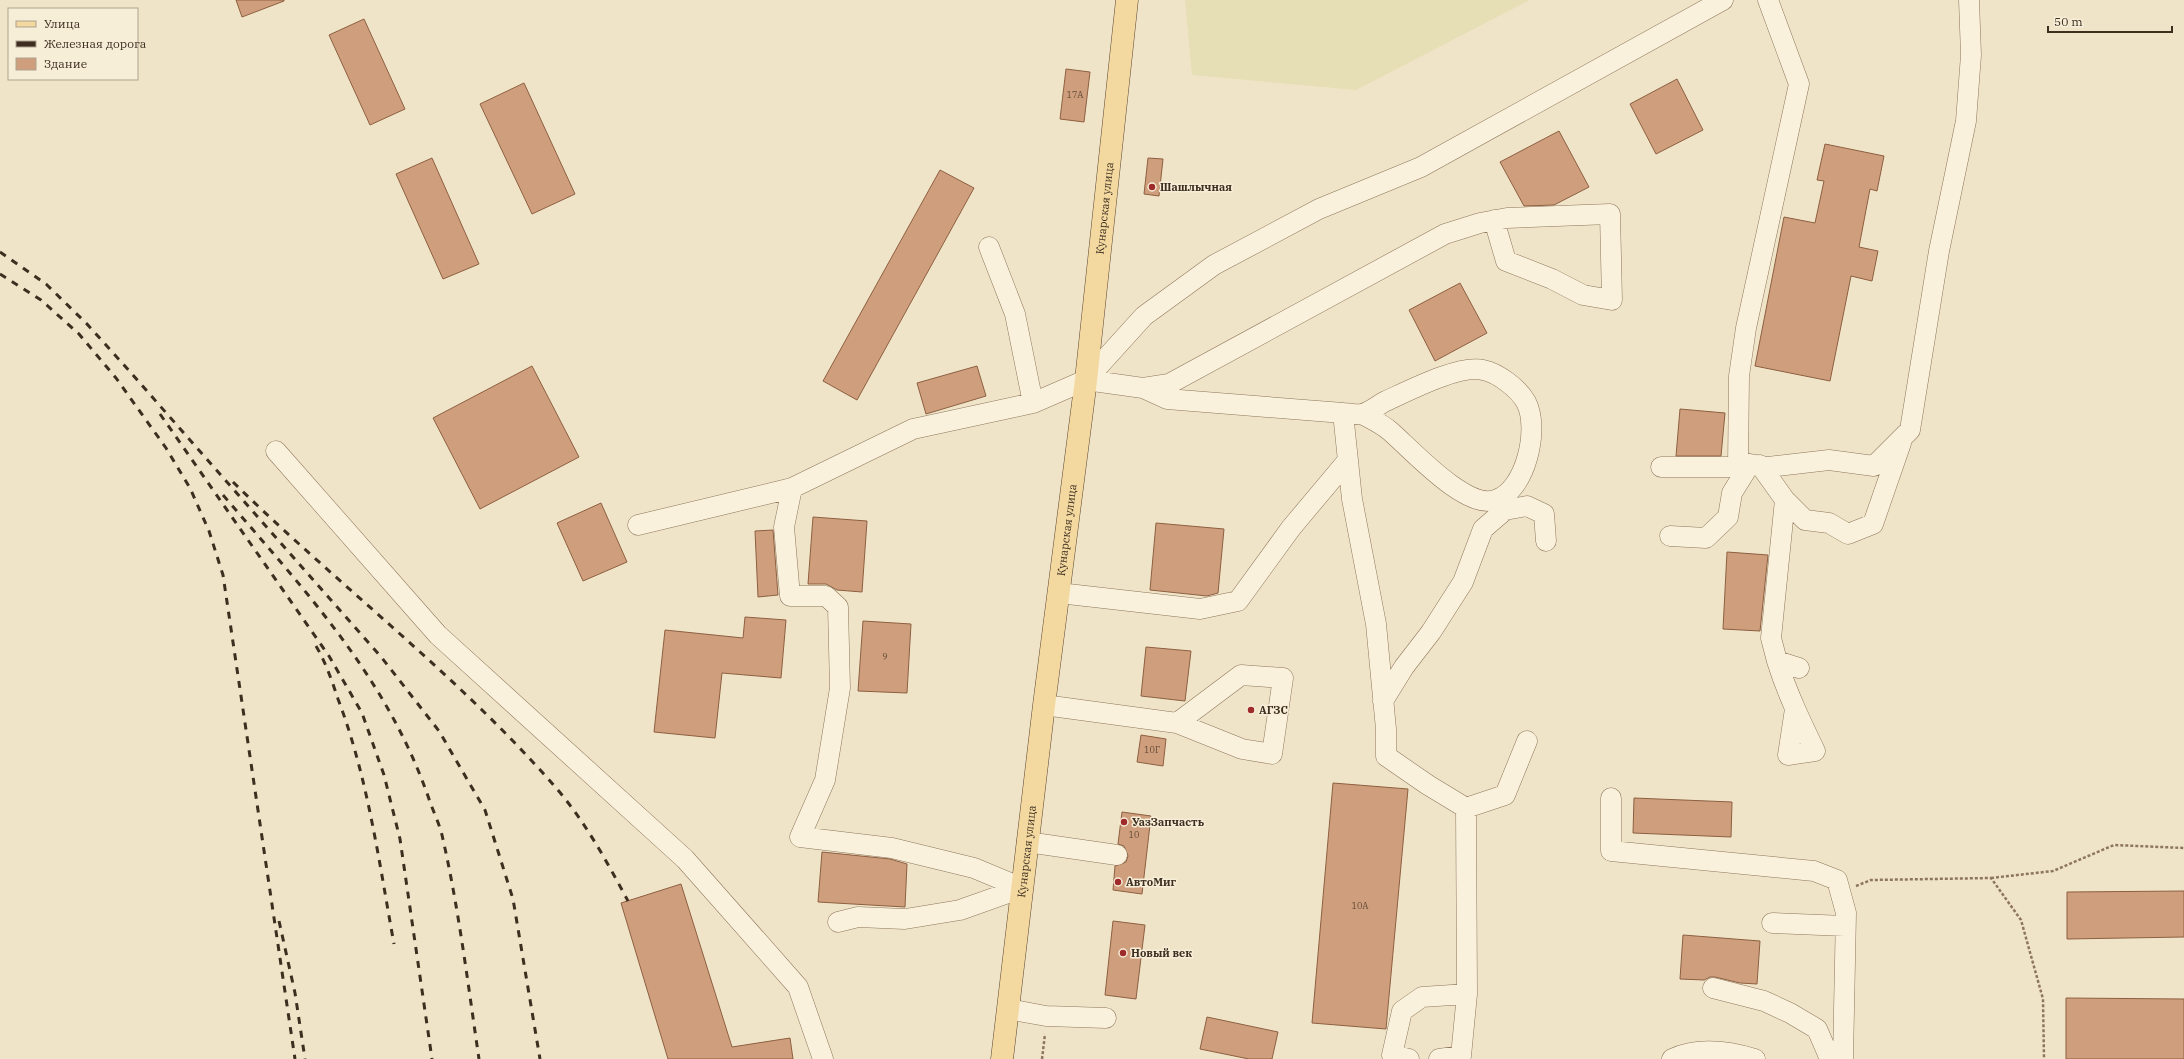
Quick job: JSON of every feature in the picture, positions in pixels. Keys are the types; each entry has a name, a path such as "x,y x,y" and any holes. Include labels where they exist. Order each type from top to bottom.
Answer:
{"main road":[{"name":"Кунарская улица","path":"1002,1059 1044,704 1086,380 1128,0"}],"street":[{"path":"638,525 792,488 913,429 1033,403 1086,380 1144,316 1214,265 1319,210 1421,167 1723,0"},
{"path":"1670,536 1706,538 1728,517 1732,493 1749,466 1739,376 1746,328 1799,84 1768,0"},
{"path":"1662,468 1768,466 1829,460 1874,466 1910,430 1939,251 1966,121 1971,55 1969,0"},
{"path":"1143,388 1168,384 1446,234 1494,220 1508,218 1610,214 1612,300 1583,295 1552,279 1506,261 1494,220"},
{"path":"989,247 1015,314 1033,403"},
{"path":"1352,413 1442,376 1466,370 1483,370 1501,378 1526,402 1532,424 1530,445 1523,472 1510,491 1492,504 1464,582 1431,632 1404,667 1383,701"},
{"path":"1086,380 1143,388 1167,399 1352,413 1389,430 1461,493 1492,504 1527,506 1544,514 1546,541"},
{"path":"1352,413 1348,460 1352,499 1376,624 1386,756 1428,785 1466,808 1505,795 1527,741"},
{"path":"1749,466 1805,520 1829,523 1848,534 1873,524 1904,437"},
{"path":"276,451 438,635 685,859 798,987 824,1059"},
{"path":"1059,593 1200,609 1238,601 1291,528 1348,460"},
{"path":"792,488 784,527 790,596 826,596 838,606 840,688 825,780 800,838 892,848 974,868 1022,888"},
{"path":"1785,500 1771,638 1777,661 1795,709"},
{"path":"1777,661 1799,668"},
{"path":"1044,704 1177,723 1242,749 1272,754 1283,678 1241,675 1177,723"},
{"path":"1611,798 1611,851 1814,871 1837,880 1846,914 1843,1059"},
{"path":"1445,1058 1461,1056 1467,994 1466,808"},
{"path":"1027,842 1117,854"},
{"path":"838,922 858,918 905,919 960,910 1022,888"},
{"path":"1772,923 1845,926"},
{"path":"1713,988 1764,1001 1790,1013 1817,1029 1830,1059"},
{"path":"1409,1059 1392,1055 1402,1011 1422,998 1467,994"},
{"path":"1008,1009 1046,1016 1106,1018"},
{"path":"1672,1059 1682,1054 1702,1052 1736,1053 1755,1059"}],"path":[{"path":"1840,891 1872,880 1991,878 2052,871 2114,845 2184,848"},
{"path":"1991,878 2021,920 2043,999 2044,1059"},
{"path":"1042,1059 1046,1016"}],"shaded area":[{"path":"1185,0 1530,0 1356,90 1192,75"}],"building":[{"path":"236,0 284,0 284,1 242,17"},
{"path":"364,19 405,109 370,125 329,35"},
{"path":"1066,69 1090,72 1084,122 1060,119"},
{"path":"1677,79 1703,130 1656,154 1630,104"},
{"path":"524,83 575,194 532,214 480,104"},
{"path":"1559,131 1589,187 1554,205 1524,206 1500,162"},
{"path":"1825,144 1884,156 1877,191 1870,189 1859,247 1878,251 1872,281 1851,276 1830,381 1755,366 1784,217 1815,223 1824,181 1817,180"},
{"path":"432,158 479,264 443,279 396,174"},
{"path":"1148,158 1163,159 1159,196 1144,194"},
{"path":"940,170 974,188 857,400 823,381"},
{"path":"1460,283 1487,333 1435,361 1409,310"},
{"path":"532,366 579,457 480,509 433,418"},
{"path":"977,366 986,396 926,414 917,383"},
{"path":"1680,409 1725,413 1721,456 1676,456"},
{"path":"601,503 627,562 583,581 557,523"},
{"path":"813,517 867,521 862,592 837,590 826,584 808,584"},
{"path":"1156,523 1224,529 1218,593 1207,596 1150,590"},
{"path":"773,530 778,595 758,597 755,531"},
{"path":"1727,552 1768,555 1760,631 1723,629"},
{"path":"745,617 786,620 781,678 722,673 715,738 654,732 665,630 743,638"},
{"path":"863,621 911,624 907,693 858,691"},
{"path":"1146,647 1191,651 1185,701 1141,696"},
{"path":"1141,735 1166,739 1163,766 1137,762"},
{"path":"1333,783 1408,789 1386,1029 1312,1023"},
{"path":"1634,798 1732,802 1731,837 1633,833"},
{"path":"1122,812 1151,816 1142,894 1113,890 1115,866 1126,862 1128,856 1124,846 1118,844"},
{"path":"822,852 890,859 907,864 905,907 818,902"},
{"path":"681,884 732,1047 790,1038 793,1059 668,1059 621,903"},
{"path":"2184,891 2184,937 2067,939 2067,892"},
{"path":"1113,921 1145,925 1136,999 1105,995"},
{"path":"1683,935 1760,941 1757,984 1740,983 1715,977 1710,977 1704,980 1680,979"},
{"path":"2066,998 2184,999 2184,1059 2066,1059"},
{"path":"1207,1017 1278,1032 1272,1059 1249,1059 1200,1049"}],"railway":[{"path":"0,252 46,284 87,324 382,658 439,731 485,810 513,899 540,1059"},
{"path":"0,274 41,300 79,334 116,378 166,448 190,488 209,531 223,575 295,1059"},
{"path":"160,414 329,656 362,713 384,775 400,839 432,1059"},
{"path":"233,482 273,520 440,670 520,748 568,802 604,857 628,901"},
{"path":"223,495 284,566 341,637 391,714 411,755 442,835 458,919 479,1059"},
{"path":"316,646 331,679 357,759 372,820 394,944"},
{"path":"279,921 295,993 305,1059"}],"place":[{"name":"Шашлычная","path":"1152,187"},
{"name":"АГЗС","path":"1251,710"},
{"name":"УазЗапчасть","path":"1124,822"},
{"name":"АвтоМиг","path":"1118,882"},
{"name":"Новый век","path":"1123,953"}]}
